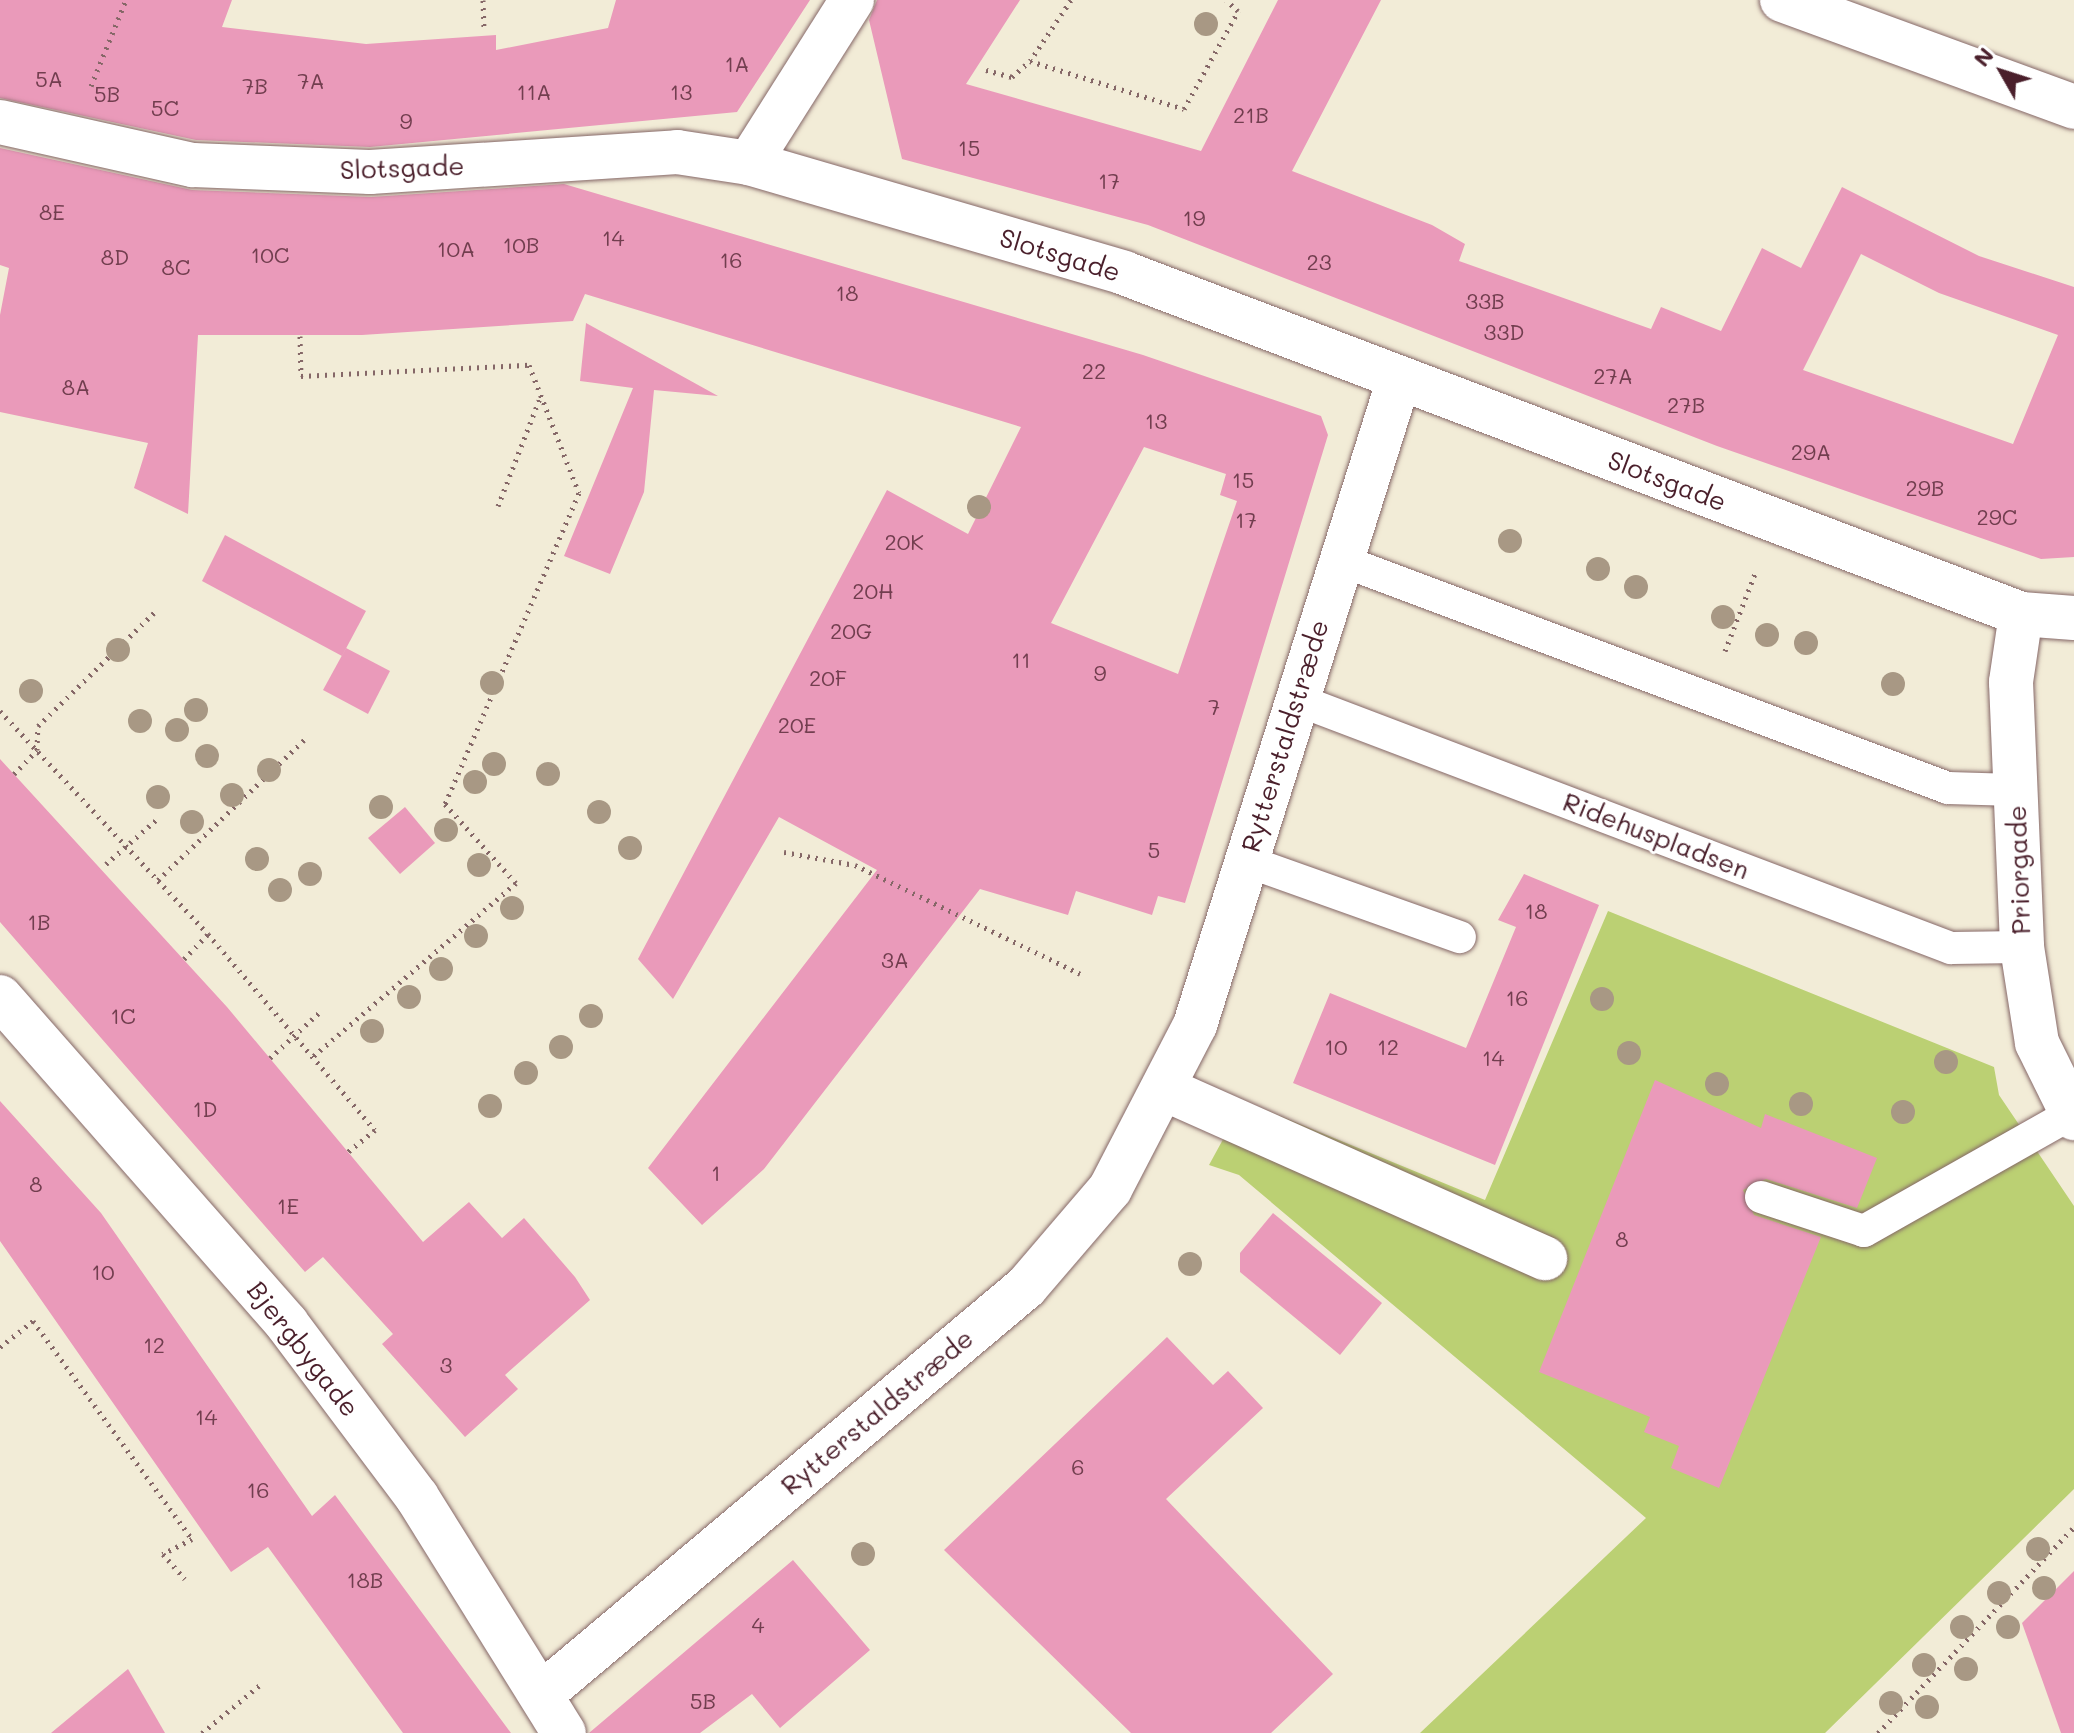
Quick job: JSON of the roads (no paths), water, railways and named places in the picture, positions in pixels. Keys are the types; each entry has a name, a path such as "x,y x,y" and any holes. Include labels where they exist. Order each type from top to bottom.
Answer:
{"street":[{"path":"749,163 852,0"},
{"path":"1782,0 2074,107"},
{"name":"Slotsgade","path":"0,122 193,165 370,172 677,152 749,163 1124,273 2021,614 2074,618"},
{"name":"Rytterstaldstræde","path":"543,1693 1026,1287 1110,1189 1167,1090 1246,861 1399,379"},
{"name":"Priorgade","path":"2021,614 2011,682 2022,947 2037,1043 2072,1116"},
{"name":"Bjergbygade","path":"0,997 287,1324 417,1497 543,1693 564,1733"},
{"path":"1167,1090 1545,1258"}],"lane":[{"path":"1340,560 1948,788 2015,790"},
{"name":"Ridehuspladsen","path":"1295,699 1951,948 2022,947"},
{"path":"1246,861 1460,937"},
{"path":"1761,1197 1864,1231 2072,1116"}]}
